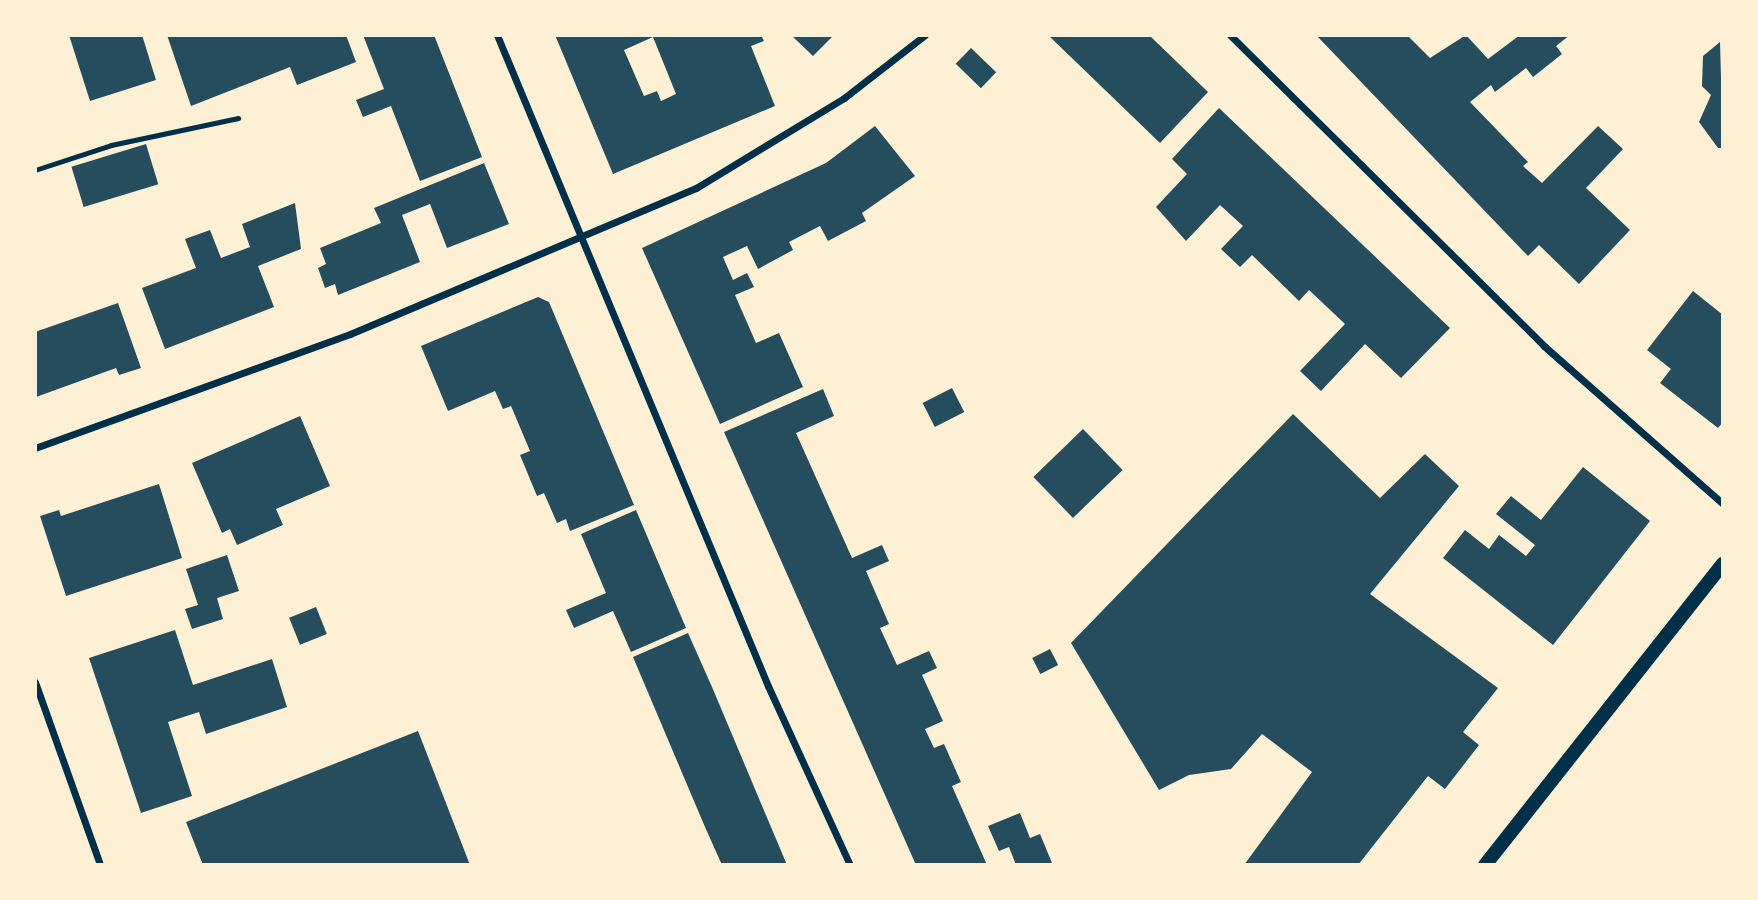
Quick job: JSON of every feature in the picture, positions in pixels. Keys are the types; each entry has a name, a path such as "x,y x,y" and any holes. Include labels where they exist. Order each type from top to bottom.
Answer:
{"main road":[{"path":"1485,865 1723,564"}],"street":[{"path":"497,35 584,237 768,686 850,865"},
{"path":"35,448 350,334 696,188 766,150 844,98 925,35"},
{"path":"1230,35 1544,346 1723,504"},
{"path":"35,682 100,865"}],"lane":[{"path":"35,170 111,145 238,118"}],"building":[{"path":"69,35 142,35 156,80 90,101"},
{"path":"167,35 346,35 356,62 297,85 290,67 191,106"},
{"path":"363,35 434,35 482,157 420,181 391,106 363,117 356,100 384,89"},
{"path":"555,35 761,35 764,41 751,46 775,106 613,174","holes":["653,37 676,94 661,101 657,91 644,96 624,50"]},
{"path":"791,35 834,35 813,56"},
{"path":"1048,35 1149,35 1208,92 1160,143"},
{"path":"1407,35 1430,58 1466,35 1488,59 1520,35 1570,35 1556,46 1562,54 1533,77 1526,68 1495,92 1491,85 1470,102 1528,162 1523,166 1542,183 1598,126 1623,149 1586,188 1630,230 1579,284 1539,245 1528,256 1317,36"},
{"path":"1720,42 1723,148 1718,148 1699,122 1711,95 1702,86 1703,56"},
{"path":"971,48 996,72 981,88 956,64"},
{"path":"1219,108 1450,328 1401,378 1365,344 1321,391 1300,371 1345,324 1309,290 1299,301 1252,255 1240,267 1221,249 1243,226 1220,205 1186,241 1156,207 1187,174 1172,159"},
{"path":"875,126 915,176 862,213 866,221 828,241 820,226 789,242 793,250 758,269 747,246 723,257 733,280 747,273 754,287 735,295 756,343 779,333 803,387 720,424 642,248 826,163"},
{"path":"146,144 158,184 84,207 71,167"},
{"path":"484,163 509,224 447,248 430,204 402,215 420,262 338,295 335,284 325,288 318,268 326,264 320,248 381,223 374,208"},
{"path":"295,203 301,249 258,266 274,307 165,349 142,288 196,268 185,239 210,230 221,258 250,247 242,224"},
{"path":"1693,291 1723,315 1723,422 1718,428 1660,383 1671,369 1647,350"},
{"path":"538,297 549,302 634,505 570,531 566,519 557,523 544,493 537,496 520,455 530,451 511,406 503,409 495,391 448,411 421,346"},
{"path":"118,303 141,368 119,375 116,368 36,397 35,404 35,332"},
{"path":"952,388 964,412 935,427 923,403"},
{"path":"823,389 834,416 796,433 852,558 882,545 889,561 866,571 889,624 880,628 897,665 929,651 937,668 922,675 943,721 925,729 934,748 944,744 961,782 952,786 987,865 916,865 724,432"},
{"path":"1293,414 1380,498 1425,454 1459,486 1370,594 1498,688 1463,732 1479,745 1445,789 1428,776 1358,865 1244,865 1312,772 1262,734 1231,769 1189,775 1159,790 1071,643"},
{"path":"300,416 330,486 276,509 283,525 237,545 230,529 222,533 192,463"},
{"path":"1083,429 1123,470 1073,518 1033,477"},
{"path":"1583,467 1650,521 1553,645 1443,558 1465,530 1489,549 1499,535 1526,556 1535,545 1496,514 1511,496 1541,520"},
{"path":"159,484 182,558 66,596 40,516 59,510 61,516"},
{"path":"636,510 686,628 631,652 613,611 574,628 566,610 606,593 581,534"},
{"path":"227,555 239,591 217,598 223,619 192,629 185,609 198,605 186,569"},
{"path":"316,607 327,634 300,645 289,618"},
{"path":"175,630 193,685 272,659 287,707 206,734 199,712 168,722 192,796 141,813 89,658"},
{"path":"688,633 787,865 722,865 705,827 633,657"},
{"path":"1050,649 1058,665 1040,674 1032,658"},
{"path":"418,731 470,865 203,865 186,822"},
{"path":"1020,813 1030,838 1040,834 1052,863 1016,865 1009,847 999,851 988,826"}]}
